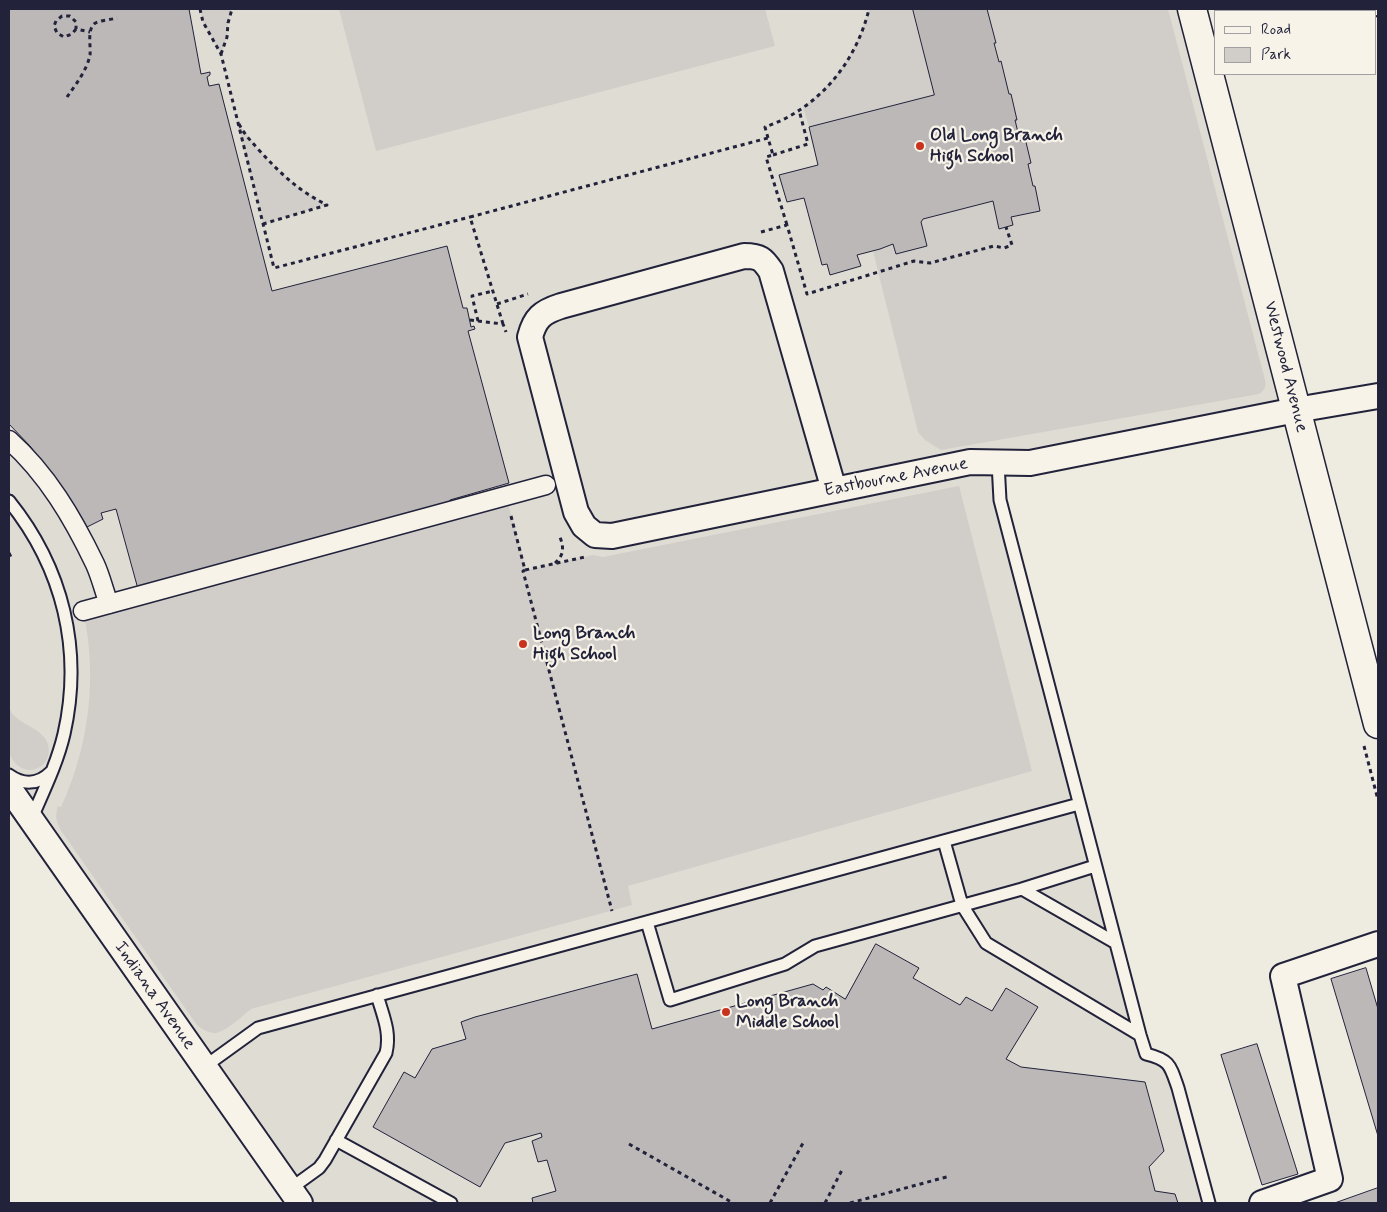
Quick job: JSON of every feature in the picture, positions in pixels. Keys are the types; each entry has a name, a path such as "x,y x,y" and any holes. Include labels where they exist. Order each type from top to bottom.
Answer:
{"street":[{"name":"Westwood Avenue","path":"1192,9 1214,74"},
{"name":"Westwood Avenue","path":"1214,75 1296,410 1378,724"},
{"name":"Eastbourne Avenue","path":"834,490 771,271 764,261 755,256 744,256 560,306 548,310 539,318 533,328 530,338 557,483 584,526 595,535 604,536 612,536 970,462 1030,463 1296,410 1378,396"},
{"path":"9,440 37,468 73,521 96,565 109,604"},
{"path":"83,612 557,483"},
{"name":"Indiana Avenue","path":"9,788 295,1196"},
{"path":"1262,1203 1330,1179 1283,976 1378,944"}],"lane":[{"path":"998,462 1000,500 1140,1035 1146,1054 1161,1058 1169,1066 1173,1074 1209,1203"},
{"path":"9,501 38,543 55,578 66,621 71,655 71,694 64,736 52,771 31,820"},
{"path":"9,775 15,780 35,782 44,778 52,771"},
{"path":"204,1067 258,1028 1079,804"},
{"path":"944,842 962,905 986,943 1140,1035"},
{"path":"647,922 670,1000 785,964 815,946 1022,889 1096,866"},
{"path":"1022,889 1116,943"},
{"path":"295,1196 319,1168 386,1053 388,1033 377,995"},
{"path":"336,1140 451,1203"}],"path":[{"path":"200,9 203,22 221,54 274,268 768,138"},
{"path":"221,54 232,9"},
{"path":"773,155 764,127 789,116 817,96 829,84 847,62 864,29 869,9"},
{"path":"66,15 74,18 76,28 72,34 64,37 57,33 54,26 58,18 66,15"},
{"path":"67,96 88,63 90,32 93,25 97,22 117,18"},
{"path":"76,28 90,32"},
{"path":"798,110 808,144 766,157 807,294 914,261 930,263 994,246 1004,248 1012,245 1006,227"},
{"path":"236,118 250,140 290,182 310,196 327,204 263,224"},
{"path":"470,217 507,337 508,329"},
{"path":"758,233 787,225"},
{"path":"478,320 472,296 493,291"},
{"path":"497,304 535,292"},
{"path":"526,298 531,295"},
{"path":"470,320 503,324"},
{"path":"506,496 525,570 523,571 612,911"},
{"path":"553,564 559,559 564,548 559,532"},
{"path":"9,552 12,559"},
{"path":"525,570 593,555"},
{"path":"770,1203 803,1143"},
{"path":"629,1144 733,1203"},
{"path":"825,1203 844,1168"},
{"path":"850,1203 950,1176"}],"shaded area":[{"name":"Long Branch High School","path":"9,9 1194,9 1296,410 998,463 1000,500 1146,1054 1169,1066 1209,1203 300,1203 9,788"}],"green space":[{"path":"200,9 232,9 227,37 221,54 203,22"},
{"path":"339,9 765,9 775,46 376,151"},
{"path":"869,9 913,9 934,95 809,127 803,107 826,86 845,64 859,38"},
{"path":"987,9 1168,9 1265,380 1265,388 1259,394 941,450 925,440 918,432 873,251 893,244 911,249 927,246 921,222 923,219 993,201 1000,229 1013,225 1011,217 1040,211 1028,164 1031,163 1026,139 1020,141 1011,95 1009,94 1001,61 999,62"},
{"path":"236,118 259,150 274,166 299,188 327,205 263,224"},
{"path":"959,486 1032,771 628,886 632,905 251,1009 229,1027 215,1033 208,1032 197,1025 60,829 56,818 57,809 58,806 61,807 71,784 84,736 88,711 90,661 83,611 506,496 526,570 593,555 603,557"},
{"path":"9,708 17,718 38,731 46,740 49,749 48,757 44,764 38,768 30,770 23,768 15,763 9,753"}],"building":[{"path":"9,9 189,9 201,74 210,72 210,75 207,77 209,86 219,84 272,291 447,246 463,308 467,308 471,327 474,326 475,329 468,331 509,483 450,500 450,504 272,550 273,552 138,589 116,509 101,513 103,519 87,527 71,500 30,446 9,424"},
{"name":"Old Long Branch High School","path":"913,9 987,9 999,62 1001,61 1009,94 1011,94 1020,141 1025,138 1031,163 1028,164 1040,211 1011,217 1013,225 999,229 993,201 923,219 921,222 927,246 896,254 893,244 857,255 861,266 830,275 827,264 822,265 804,198 787,202 779,175 818,165 809,127 934,95"},
{"name":"Long Branch Middle School","path":"876,944 919,968 913,978 960,1005 966,997 992,1011 1006,988 1038,1007 1006,1059 1021,1067 1145,1082 1164,1151 1149,1167 1155,1191 1175,1194 1178,1203 533,1203 532,1198 556,1191 547,1160 538,1162 532,1141 542,1137 541,1133 505,1143 480,1187 373,1127 404,1072 415,1078 432,1049 466,1039 461,1022 637,974 652,1029 813,984 823,990 826,987 845,999"},
{"path":"1366,968 1378,1009 1378,1136 1331,979"},
{"path":"1257,1044 1298,1174 1262,1185 1221,1055"},
{"path":"1378,1188 1378,1203 1335,1203"}],"place":[{"name":"Old Long Branch High School","path":"920,146"},
{"name":"Long Branch High School","path":"523,644"},
{"name":"Long Branch Middle School","path":"726,1012"}]}
